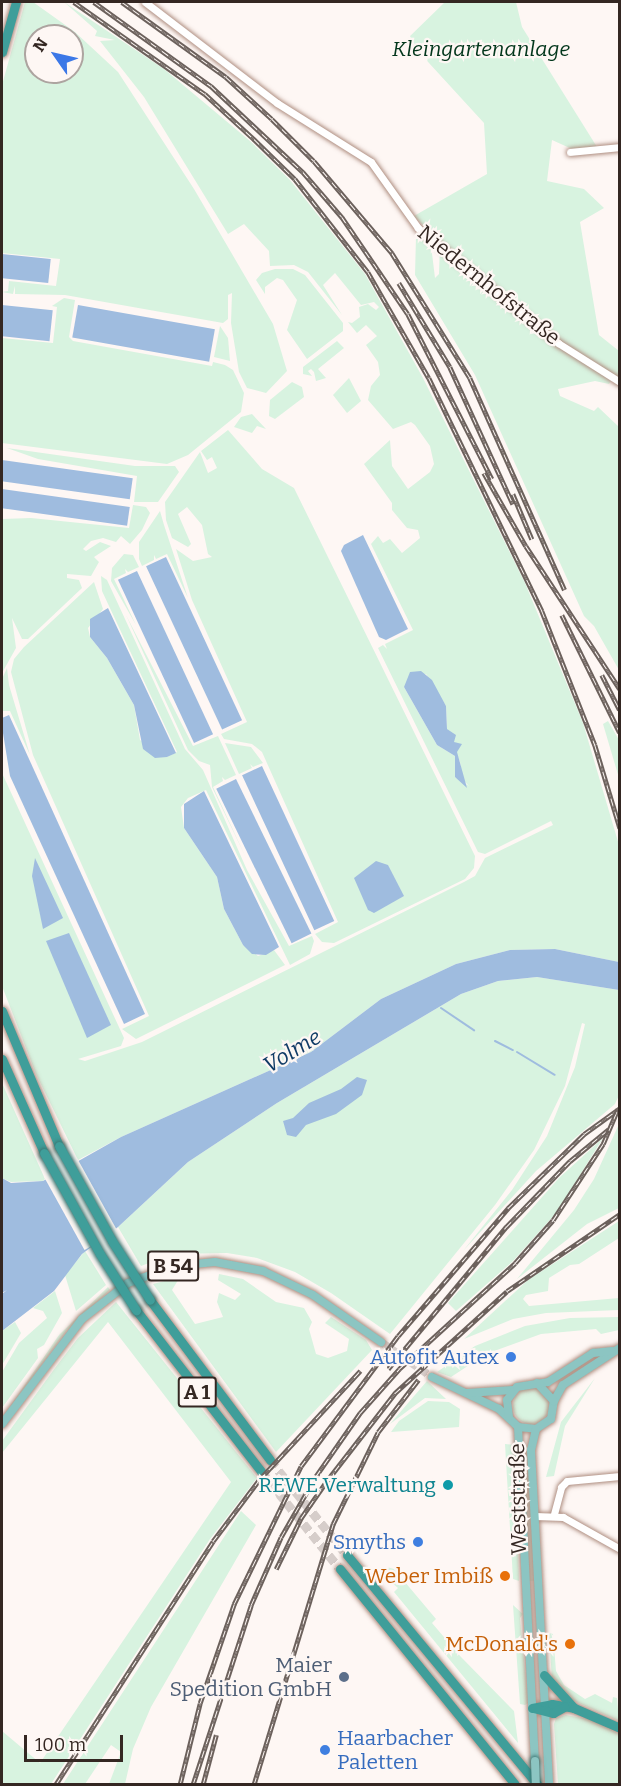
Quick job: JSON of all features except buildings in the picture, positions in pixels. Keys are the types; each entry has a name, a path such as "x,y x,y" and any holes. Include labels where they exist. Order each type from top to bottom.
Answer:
{"highway":[{"path":"2,52 15,5"},
{"name":"A 1","path":"2,1011 59,1146 112,1241 150,1300 270,1460"},
{"name":"A 1","path":"2,1059 44,1153 100,1254 136,1310 261,1471"},
{"path":"347,1555 536,1785"},
{"path":"340,1569 515,1785"},
{"path":"544,1675 569,1708"},
{"path":"532,1708 569,1708 620,1728"}],"main road":[{"name":"B 54","path":"2,1424 82,1319 128,1283 175,1266 215,1262 263,1271 313,1295 381,1342"},
{"path":"467,1393 513,1390 526,1383 552,1381 593,1353 616,1349"},
{"path":"432,1377 467,1393 509,1417 518,1427 536,1430 550,1419 554,1401 577,1373 616,1349"},
{"path":"537,1383 554,1401"},
{"path":"509,1417 507,1403 513,1390"},
{"name":"Weststraße","path":"518,1427 536,1785"},
{"name":"Weststraße","path":"536,1430 531,1450 549,1781"}],"street":[{"name":"Niedernhofstraße","path":"145,2 278,104 371,162 418,228 558,343 620,382"},
{"path":"570,153 620,147"},
{"path":"554,1514 561,1487 567,1481 620,1476"},
{"path":"535,1516 554,1514 620,1549"}],"green space":[{"path":"25,2 33,2 64,24 24,24 24,84 84,84 84,40 118,72 194,189 273,324 287,371 266,393 247,388 239,372 231,323 232,293 228,295 228,319 223,323 65,295 15,294 15,286 13,294 2,292 8,291 9,281 56,286 60,259 2,253 2,85"},
{"path":"64,2 164,69 250,141 290,180 365,274 423,378 525,583 583,723 619,845 619,962 555,949 510,950 456,964 381,999 311,1052 121,1137 78,1160 36,1074 2,986 2,773 124,1038 121,1046 78,1059 85,1061 142,1042 464,882 475,876 485,858 553,825 551,821 485,854 478,852 378,648 383,645 387,649 385,644 413,630 371,544 378,536 383,543 390,539 402,553 420,538 418,530 407,528 392,510 392,503 364,464 390,440 392,466 408,489 430,472 434,464 430,446 415,425 411,422 393,429 368,400 371,386 380,375 378,362 366,345 377,336 366,325 357,333 348,322 352,323 360,317 359,307 368,304 376,310 379,307 374,302 361,305 335,273 323,285 342,315 308,272 294,265 270,266 269,251 244,224 228,234 144,97 100,41 115,40 95,36 97,31","holes":["426,674 446,706 447,729 460,762 463,780 469,786 455,777 455,756 437,745 404,687"]},
{"name":"Kleingartenanlage","path":"445,2 516,2 522,27 597,147 572,149 552,140 547,181 584,189 604,208 580,222 599,335 619,351 619,379 583,362 611,381 609,384 595,381 558,389 560,396 594,411 598,407 619,427 619,670 594,626 584,616 475,375 415,275 416,236 431,245 435,278 439,274 440,243 414,216 487,174 484,123 407,39"},
{"path":"275,269 293,269 305,275 343,323 343,331 307,359 287,330 297,300 283,280 277,278 265,287 265,294 256,280 262,273"},
{"path":"64,298 75,300 69,337 73,341 212,366 213,362 225,365 233,370 244,393 241,412 188,455 167,464 2,443 2,338 53,343 57,307 52,306"},
{"path":"220,326 228,338 230,361 214,357"},
{"path":"337,341 344,348 318,369 326,378 316,381 311,369 308,371 312,376 303,374 303,367"},
{"path":"349,378 361,401 347,413 333,395"},
{"path":"292,382 302,387 304,397 275,419 269,416 270,400"},
{"path":"252,414 266,429 257,426 252,433 234,427 241,417"},
{"path":"228,430 262,469 294,488 475,856 474,868 465,879 334,943 322,942 315,934 338,922 262,752 252,744 224,739 221,734 247,722 192,600 176,549 193,561 212,557 208,554 202,525 187,507 178,514 191,544 188,547 172,538 166,520 165,502 200,452 208,473 217,468 212,457 207,460 201,451"},
{"path":"7,448 135,466 175,466 179,472 158,502 134,502 137,476 38,459"},
{"path":"133,505 146,507 150,513 142,530 130,544 121,536 116,542 103,538 91,541 83,549 86,551 100,542 111,546 94,557 99,562 91,576 67,574 67,578 79,580 82,588 28,639 22,639 12,618 16,648 2,673 2,519 31,518 129,528"},
{"path":"160,511 188,598 167,554 156,559 154,555 154,560 142,566 139,559 139,542"},
{"path":"124,554 133,555 139,567 128,572 125,569 126,573 114,579 136,625 111,581 112,568"},
{"path":"101,576 107,580 185,749 203,770 247,870 289,946 312,936 314,941 310,954 290,965 206,790 188,798 181,807 184,828 217,877 224,909 243,945 258,956 274,950 285,965 136,1039 122,1029 149,1016 33,755 11,672 14,659 24,647 94,582 103,609 88,628 90,637 107,658 134,705 140,740 167,757 177,752 102,591"},
{"path":"126,615 193,746 218,736 236,775 225,780 222,777 223,781 213,787 247,860 212,787 210,765 199,761 188,750"},
{"path":"7,668 9,685 30,755 10,711 2,711 2,679"},
{"path":"608,721 619,740 619,778 603,724"},
{"path":"225,743 251,747 263,763 253,767 250,764 252,768 239,774"},
{"path":"537,977 619,990 620,1093 615,1104 536,1171 463,1251 512,1190 547,1136 575,1067 585,1024 582,1023 565,1086 534,1150 495,1205 390,1334 331,1293 295,1272 257,1258 227,1253 173,1254 141,1266 118,1227 188,1162 277,1103 461,994 498,981"},
{"path":"2,1083 45,1179 43,1181 11,1182 2,1178"},
{"path":"619,1124 619,1208 587,1224 517,1279 574,1210 594,1179"},
{"path":"603,1138 557,1212 513,1261 456,1311 448,1303 559,1178"},
{"path":"619,1221 619,1238 579,1264 570,1265 549,1278 548,1291 526,1295 523,1299 529,1306 619,1298 619,1310 546,1313 513,1319 464,1339 528,1280"},
{"path":"85,1251 106,1285 76,1311 65,1275"},
{"path":"219,1274 243,1279 276,1302 304,1308 312,1322 309,1329 316,1354 328,1358 347,1351 349,1339 325,1323 331,1317 366,1340 372,1350 276,1452 153,1284 180,1277 172,1290 195,1324 223,1317 217,1302 219,1293 235,1300 241,1294 218,1280"},
{"path":"108,1287 110,1290 67,1330 2,1418 59,1335"},
{"path":"55,1291 62,1313 44,1345 37,1349 38,1358 2,1408 2,1372 19,1343 47,1318 43,1311 33,1308"},
{"path":"116,1302 257,1478 210,1539 51,1784 2,1784 2,1731 40,1763 231,1482 108,1322 2,1453 2,1441 55,1368 78,1338"},
{"path":"619,1317 619,1330 601,1334 596,1329 541,1334 486,1354 451,1377 437,1372 475,1346 525,1326 570,1318"},
{"path":"15,1322 21,1333 2,1365 2,1331"},
{"path":"595,1378 565,1426 554,1476 546,1477 561,1422"},
{"path":"427,1381 446,1399 425,1398 390,1424"},
{"path":"531,1388 544,1393 549,1406 544,1419 531,1424 518,1419 513,1406 518,1393"},
{"path":"428,1401 449,1402 460,1409 459,1427 391,1432 399,1421"},
{"path":"505,1444 515,1445 519,1581 513,1579"},
{"path":"524,1446 527,1446 534,1581 529,1581"},
{"path":"241,1511 256,1525 151,1707 133,1749 125,1784 109,1784 121,1752 111,1745 85,1784 63,1784"},
{"path":"387,1567 394,1569 436,1619 432,1623 461,1657 514,1711 518,1743 394,1592 398,1588 379,1572"},
{"path":"513,1605 523,1614 520,1618 528,1703 525,1705 520,1704"},
{"path":"549,1633 553,1634 556,1671 564,1685 585,1699 595,1694 612,1703 613,1697 617,1698 619,1721 568,1698 552,1680"},
{"path":"566,1715 593,1720 619,1734 619,1784 558,1784 554,1724 556,1718"}],"water":[{"path":"2,254 51,259 48,283 2,278"},
{"path":"2,305 53,310 49,341 2,336"},
{"path":"78,305 215,329 209,362 72,337"},
{"path":"2,460 133,478 130,499 2,481"},
{"path":"2,489 130,507 127,526 2,508"},
{"path":"363,535 408,629 386,640 379,637 341,551 344,545"},
{"path":"166,557 242,720 222,729 146,566"},
{"path":"137,571 213,734 194,743 118,580"},
{"path":"108,608 176,753 167,757 155,758 143,749 134,705 107,658 90,637 90,619"},
{"path":"421,671 432,680 446,706 447,729 456,735 454,742 462,744 457,752 467,788 455,777 455,756 437,745 404,687 410,672"},
{"path":"9,715 145,1014 124,1024 10,776 2,727 2,718"},
{"path":"262,766 334,921 314,930 242,775"},
{"path":"236,779 311,934 292,943 216,789"},
{"path":"204,791 279,947 266,955 252,954 243,945 224,909 217,877 184,828 184,804"},
{"path":"35,858 63,918 43,929 32,876"},
{"path":"376,861 388,865 404,896 374,913 368,910 354,878"},
{"path":"69,933 111,1025 87,1038 46,941"},
{"path":"555,949 619,962 619,990 537,977 498,981 461,994 277,1103 188,1162 118,1227 82,1254 54,1291 2,1331 2,1294 7,1290 2,1293 2,1178 11,1183 43,1181 121,1137 311,1052 381,999 456,964 510,950"},
{"path":"357,1077 367,1080 362,1095 336,1114 306,1125 296,1137 287,1135 283,1121 293,1118 309,1103 341,1089"}],"pier":[{"path":"77,1158 118,1231 84,1250 44,1176"}],"waterway":[{"path":"441,1008 474,1030"},
{"path":"495,1041 513,1050"},
{"path":"517,1052 555,1075"}],"tunnel":[{"path":"381,1342 432,1377"},
{"path":"270,1460 347,1555"},
{"path":"261,1471 340,1569"}],"railway":[{"path":"74,2 205,94 295,179 368,272 429,378 542,611 595,745 620,828"},
{"path":"94,2 211,86 303,172 342,217 408,314 492,479"},
{"path":"122,2 226,77 272,119 314,161 392,253 470,378 565,590"},
{"path":"399,283 450,367 513,504"},
{"path":"484,473 526,546 620,689"},
{"path":"513,494 532,539"},
{"path":"562,615 620,733"},
{"path":"602,675 620,710"},
{"path":"180,1784 200,1703 234,1604 301,1466 398,1336 508,1208 584,1134 620,1108"},
{"path":"193,1784 251,1605 281,1537 316,1476 360,1413 399,1369 515,1263 553,1220 603,1144 618,1109"},
{"path":"388,1369 506,1227 570,1161 609,1129"},
{"path":"276,1569 301,1518 395,1393 507,1291 620,1214"},
{"path":"56,1784 213,1541 259,1480 360,1371"},
{"path":"254,1784 333,1524 378,1432 418,1380"},
{"path":"203,1784 216,1735"}],"place":[{"name":"Autofit Autex","path":"511,1357"},
{"name":"REWE Verwaltung","path":"448,1485"},
{"name":"Smyths","path":"418,1542"},
{"name":"Weber Imbiß","path":"505,1576"},
{"name":"McDonald's","path":"570,1644"},
{"name":"Maier Spedition GmbH","path":"344,1677"},
{"name":"Haarbacher Paletten","path":"325,1750"}],"water label":[{"name":"Volme","path":"292,1051"}]}
